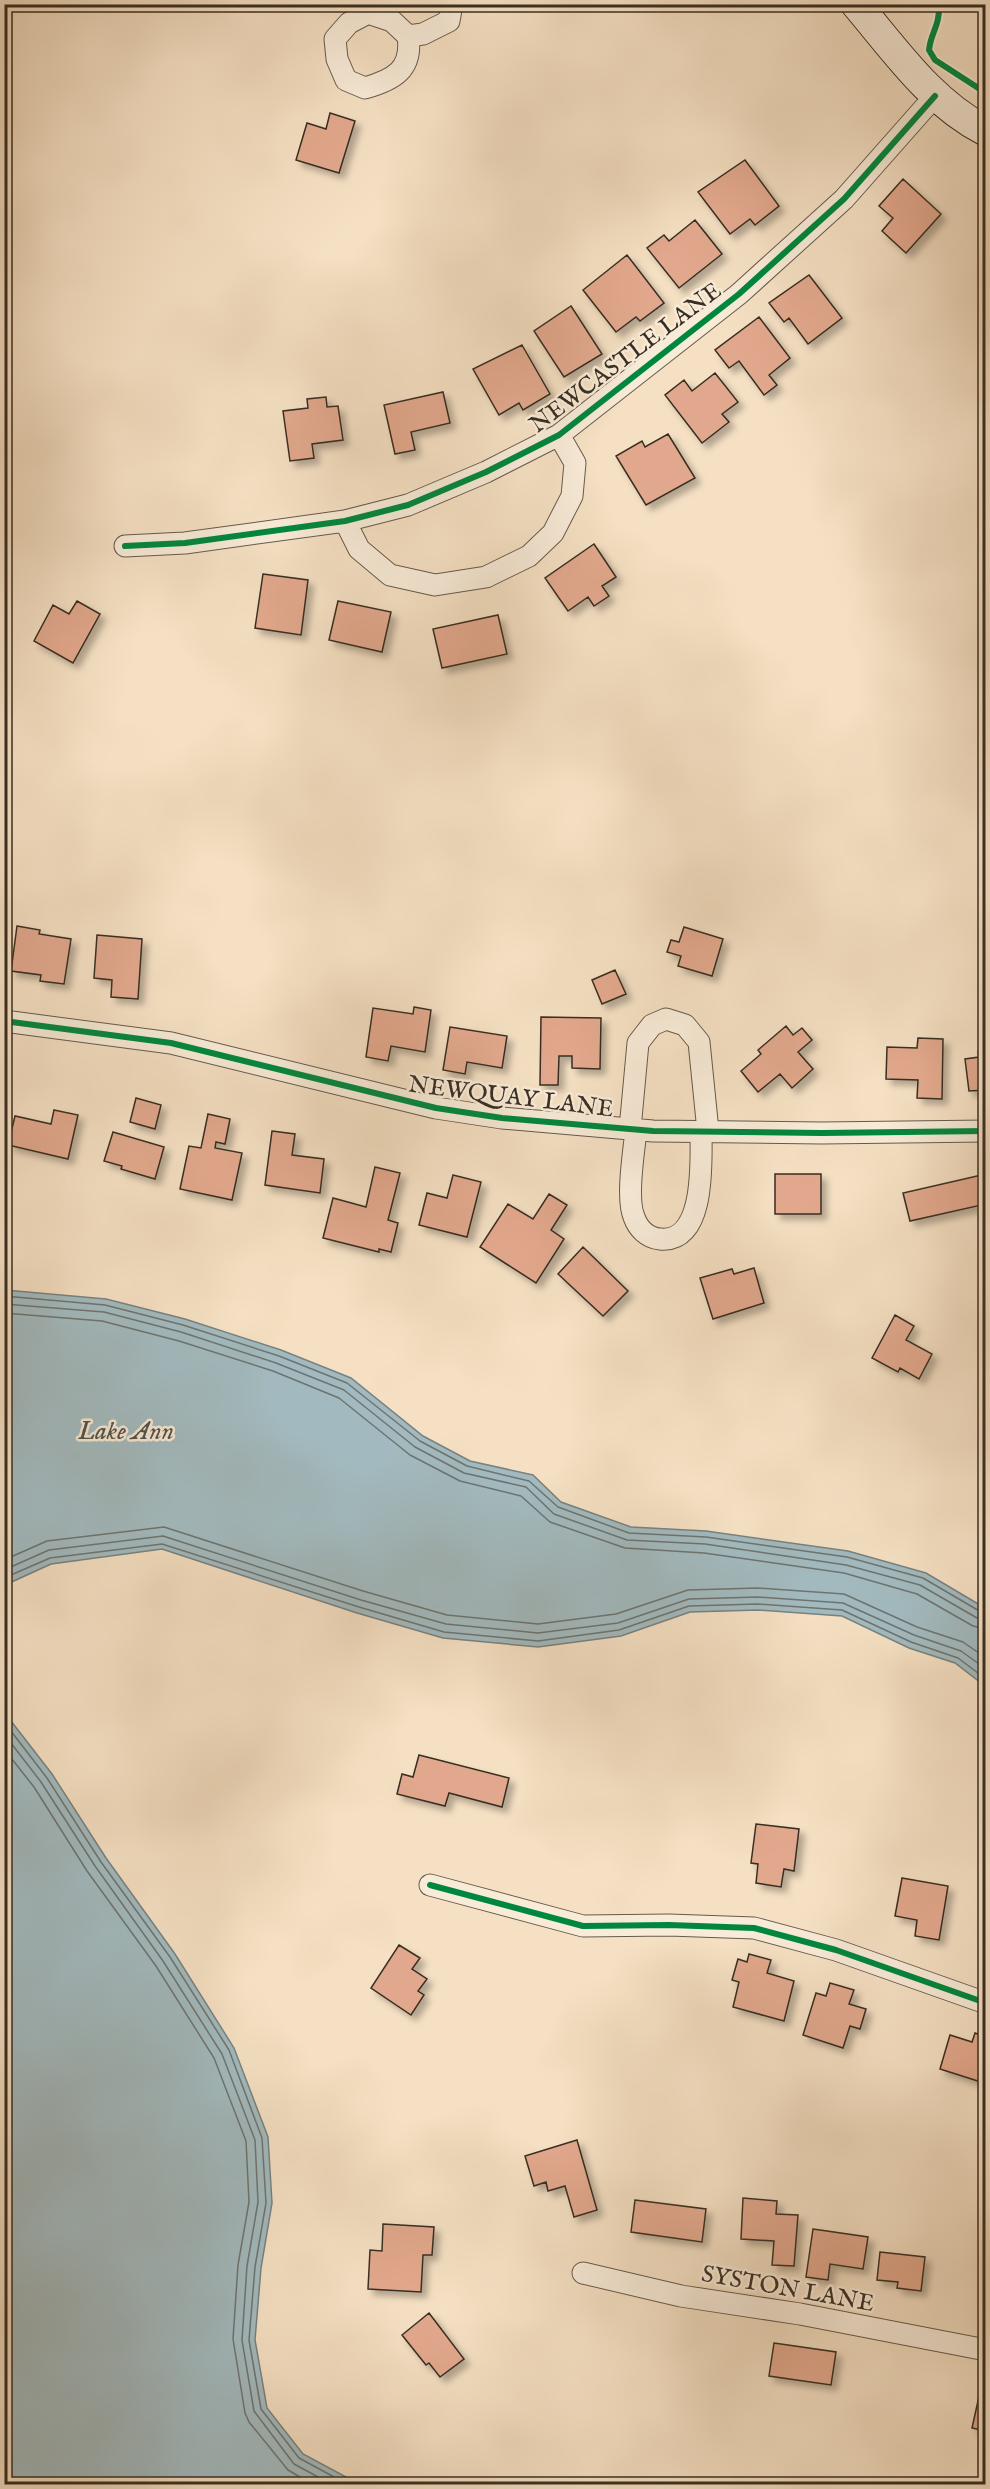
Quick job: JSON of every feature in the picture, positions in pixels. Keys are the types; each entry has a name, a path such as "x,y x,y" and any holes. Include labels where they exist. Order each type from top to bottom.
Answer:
{"main road":[{"path":"856,4 935,96 969,122 986,131"}],"street":[{"path":"408,36 423,34 449,21 452,4"},
{"name":"NEWCASTLE LANE","path":"125,546 185,543 345,521 408,505 486,472 559,435 740,294 844,199 935,96"},
{"path":"345,521 359,549 390,575 435,585 486,577 529,556 553,533 572,496 575,463 559,435"},
{"path":"666,1019 685,1025 699,1042 704,1132 701,1171 693,1218 680,1235 660,1239 643,1233 633,1215 631,1188 633,1129 638,1042 652,1025 666,1019"},
{"name":"NEWQUAY LANE","path":"4,1021 171,1043 436,1108 502,1118 633,1129 704,1132 986,1131"},
{"path":"430,1885 583,1926 669,1925 754,1928 836,1950 986,2003"},
{"name":"SYSTON LANE","path":"583,2273 681,2296 800,2314 986,2350"}],"water":[{"name":"Lake Ann","path":"5,1290 106,1299 185,1319 281,1350 351,1378 423,1436 470,1461 533,1475 561,1502 631,1527 706,1531 848,1551 926,1573 985,1608 985,1686 955,1663 909,1648 842,1616 758,1610 690,1612 621,1636 538,1647 443,1638 357,1613 162,1549 51,1564 5,1585"},
{"path":"4,1712 52,1774 106,1858 175,1954 234,2048 268,2137 272,2203 261,2268 255,2340 267,2408 303,2454 359,2484 5,2484"}],"building":[{"path":"330,113 355,121 339,173 296,160 307,123 326,129"},
{"path":"745,160 779,206 755,225 750,219 730,234 698,192"},
{"path":"903,179 941,214 906,253 882,231 893,218 879,206"},
{"path":"695,220 722,254 679,288 647,248 664,235 669,241"},
{"path":"627,255 664,303 640,321 636,317 616,332 583,290"},
{"path":"809,275 842,318 808,344 789,318 784,322 769,303"},
{"path":"571,306 602,354 564,377 534,331"},
{"path":"759,317 790,358 769,375 777,385 764,395 739,361 729,368 715,350"},
{"path":"522,345 550,394 523,410 519,403 499,415 473,369"},
{"path":"715,373 738,402 722,414 729,422 702,443 665,395 684,380 692,391"},
{"path":"443,392 450,423 411,432 415,450 395,454 384,405"},
{"path":"326,397 327,407 338,406 343,440 312,444 314,458 290,461 283,411 308,408 307,399"},
{"path":"668,434 695,478 646,505 616,456 642,441 645,447"},
{"path":"594,544 616,577 602,586 609,596 594,606 588,597 568,611 545,578"},
{"path":"263,574 308,580 301,635 255,628"},
{"path":"77,601 100,614 73,663 34,641 53,605 69,614"},
{"path":"338,601 391,612 382,652 329,640"},
{"path":"498,615 507,654 442,668 433,629"},
{"path":"17,926 40,930 39,934 71,939 64,984 40,981 41,975 11,971"},
{"path":"684,927 723,939 712,976 678,966 681,956 667,952 671,940 679,942"},
{"path":"97,935 142,939 138,999 111,997 112,980 94,978"},
{"path":"615,970 626,994 602,1004 592,980"},
{"path":"414,1007 431,1010 425,1052 391,1046 388,1061 366,1057 373,1008 413,1014"},
{"path":"541,1017 601,1018 600,1069 572,1068 572,1056 559,1056 558,1085 540,1085"},
{"path":"786,1026 793,1035 802,1028 812,1040 798,1052 813,1069 792,1088 780,1074 758,1092 741,1071 761,1054 758,1050"},
{"path":"450,1027 507,1036 502,1068 467,1062 465,1074 443,1070"},
{"path":"918,1038 943,1039 942,1099 917,1098 918,1080 886,1079 887,1047 917,1048"},
{"path":"978,1052 986,1052 986,1090 969,1091 965,1059 979,1057"},
{"path":"136,1098 161,1105 155,1129 130,1122"},
{"path":"54,1110 78,1115 68,1159 8,1145 15,1116 51,1124"},
{"path":"208,1114 230,1119 225,1144 216,1142 215,1148 242,1153 232,1200 180,1189 189,1146 201,1148"},
{"path":"272,1131 295,1134 292,1155 324,1159 320,1193 265,1185"},
{"path":"113,1132 164,1147 155,1179 121,1169 122,1166 104,1161"},
{"path":"375,1167 400,1173 388,1220 398,1223 391,1252 379,1249 379,1252 323,1238 333,1198 366,1207"},
{"path":"775,1174 821,1174 821,1214 775,1214"},
{"path":"986,1174 986,1204 910,1221 903,1193"},
{"path":"453,1175 481,1182 467,1237 419,1225 427,1193 447,1198"},
{"path":"549,1194 567,1205 551,1230 564,1239 536,1283 480,1247 508,1204 533,1219"},
{"path":"583,1247 628,1291 603,1316 558,1274"},
{"path":"754,1268 764,1303 713,1319 700,1278 732,1269 734,1274"},
{"path":"895,1315 914,1326 906,1340 932,1354 919,1379 900,1368 898,1372 872,1358"},
{"path":"419,1755 509,1778 502,1807 449,1793 445,1806 397,1794 402,1774 413,1777"},
{"path":"756,1824 799,1829 794,1871 784,1869 781,1887 756,1883 758,1864 751,1863"},
{"path":"902,1878 948,1886 939,1940 915,1936 917,1920 895,1916"},
{"path":"399,1945 420,1958 412,1969 427,1979 418,1991 424,1995 411,2015 371,1988"},
{"path":"749,1954 771,1960 767,1973 794,1981 784,2021 733,2007 739,1982 732,1980 738,1959 747,1962"},
{"path":"830,1983 854,1990 849,2004 866,2009 860,2029 850,2026 843,2048 803,2035 816,1993 826,1996"},
{"path":"975,2033 986,2037 986,2069 981,2082 940,2069 950,2035 972,2042"},
{"path":"577,2140 597,2210 574,2217 565,2186 548,2191 546,2182 534,2186 525,2156"},
{"path":"743,2198 777,2201 776,2214 798,2215 794,2266 772,2265 774,2241 741,2239"},
{"path":"635,2200 706,2209 702,2242 631,2232"},
{"path":"383,2224 434,2227 432,2255 423,2255 421,2292 368,2289 370,2250 382,2251"},
{"path":"813,2229 868,2237 863,2269 830,2264 828,2280 806,2277"},
{"path":"880,2252 925,2257 921,2291 897,2288 898,2282 877,2280"},
{"path":"429,2313 464,2359 440,2377 429,2363 426,2365 402,2335"},
{"path":"774,2343 836,2352 831,2385 769,2376"},
{"path":"984,2374 986,2374 986,2431 972,2428"}],"cycle path":[{"path":"939,4 938,18 929,50 935,60 986,93"},
{"path":"125,546 185,543 345,521 408,505 486,472 559,435 739,294 844,199 935,96"},
{"path":"4,1021 171,1043 436,1108 502,1118 653,1131 822,1133 986,1131"},
{"path":"430,1885 583,1926 669,1925 754,1928 836,1950 986,2003"}]}
